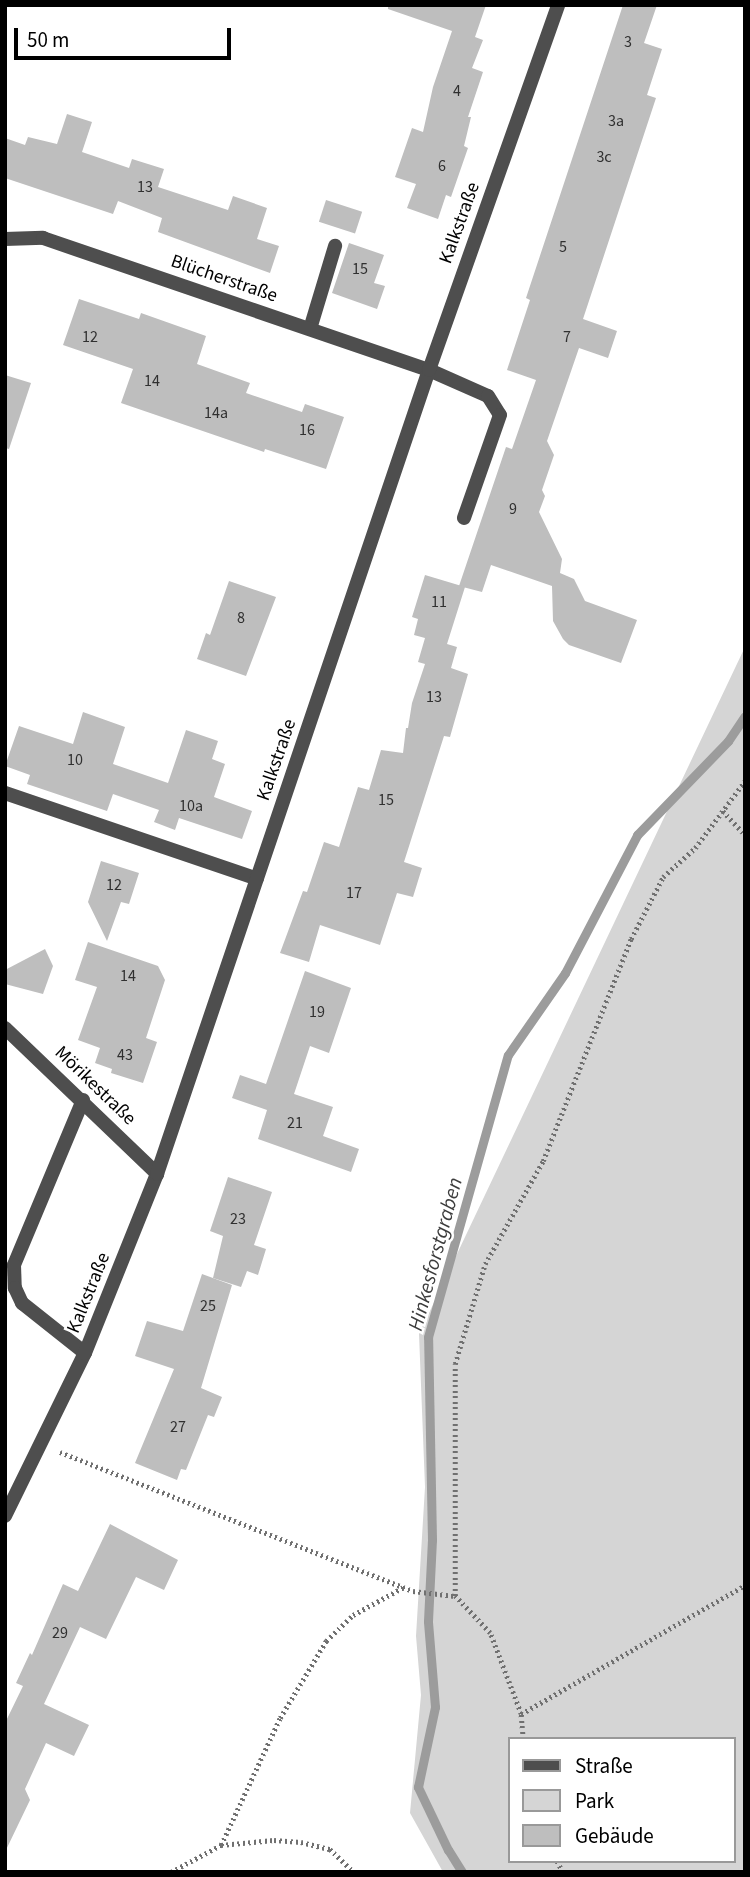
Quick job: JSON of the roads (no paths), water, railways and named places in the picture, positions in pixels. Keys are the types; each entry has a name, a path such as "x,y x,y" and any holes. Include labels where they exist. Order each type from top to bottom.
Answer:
{"street":[{"name":"Kalkstraße","path":"5,1516 43,1445 85,1353 157,1174 429,370 558,5"},
{"name":"Blücherstraße","path":"5,239 43,238 429,370 488,396 500,415 464,518"},
{"path":"310,330 335,246"},
{"path":"5,793 257,878"},
{"name":"Mörikestraße","path":"5,1028 83,1100 157,1174"},
{"path":"83,1100 14,1265 15,1288 22,1303 85,1353"}],"waterway":[{"name":"Hinkesforstgraben","path":"462,1872 448,1850 418,1787 435,1707 428,1621 432,1540 428,1337 508,1055 565,973 637,835 728,741 745,716"}]}
